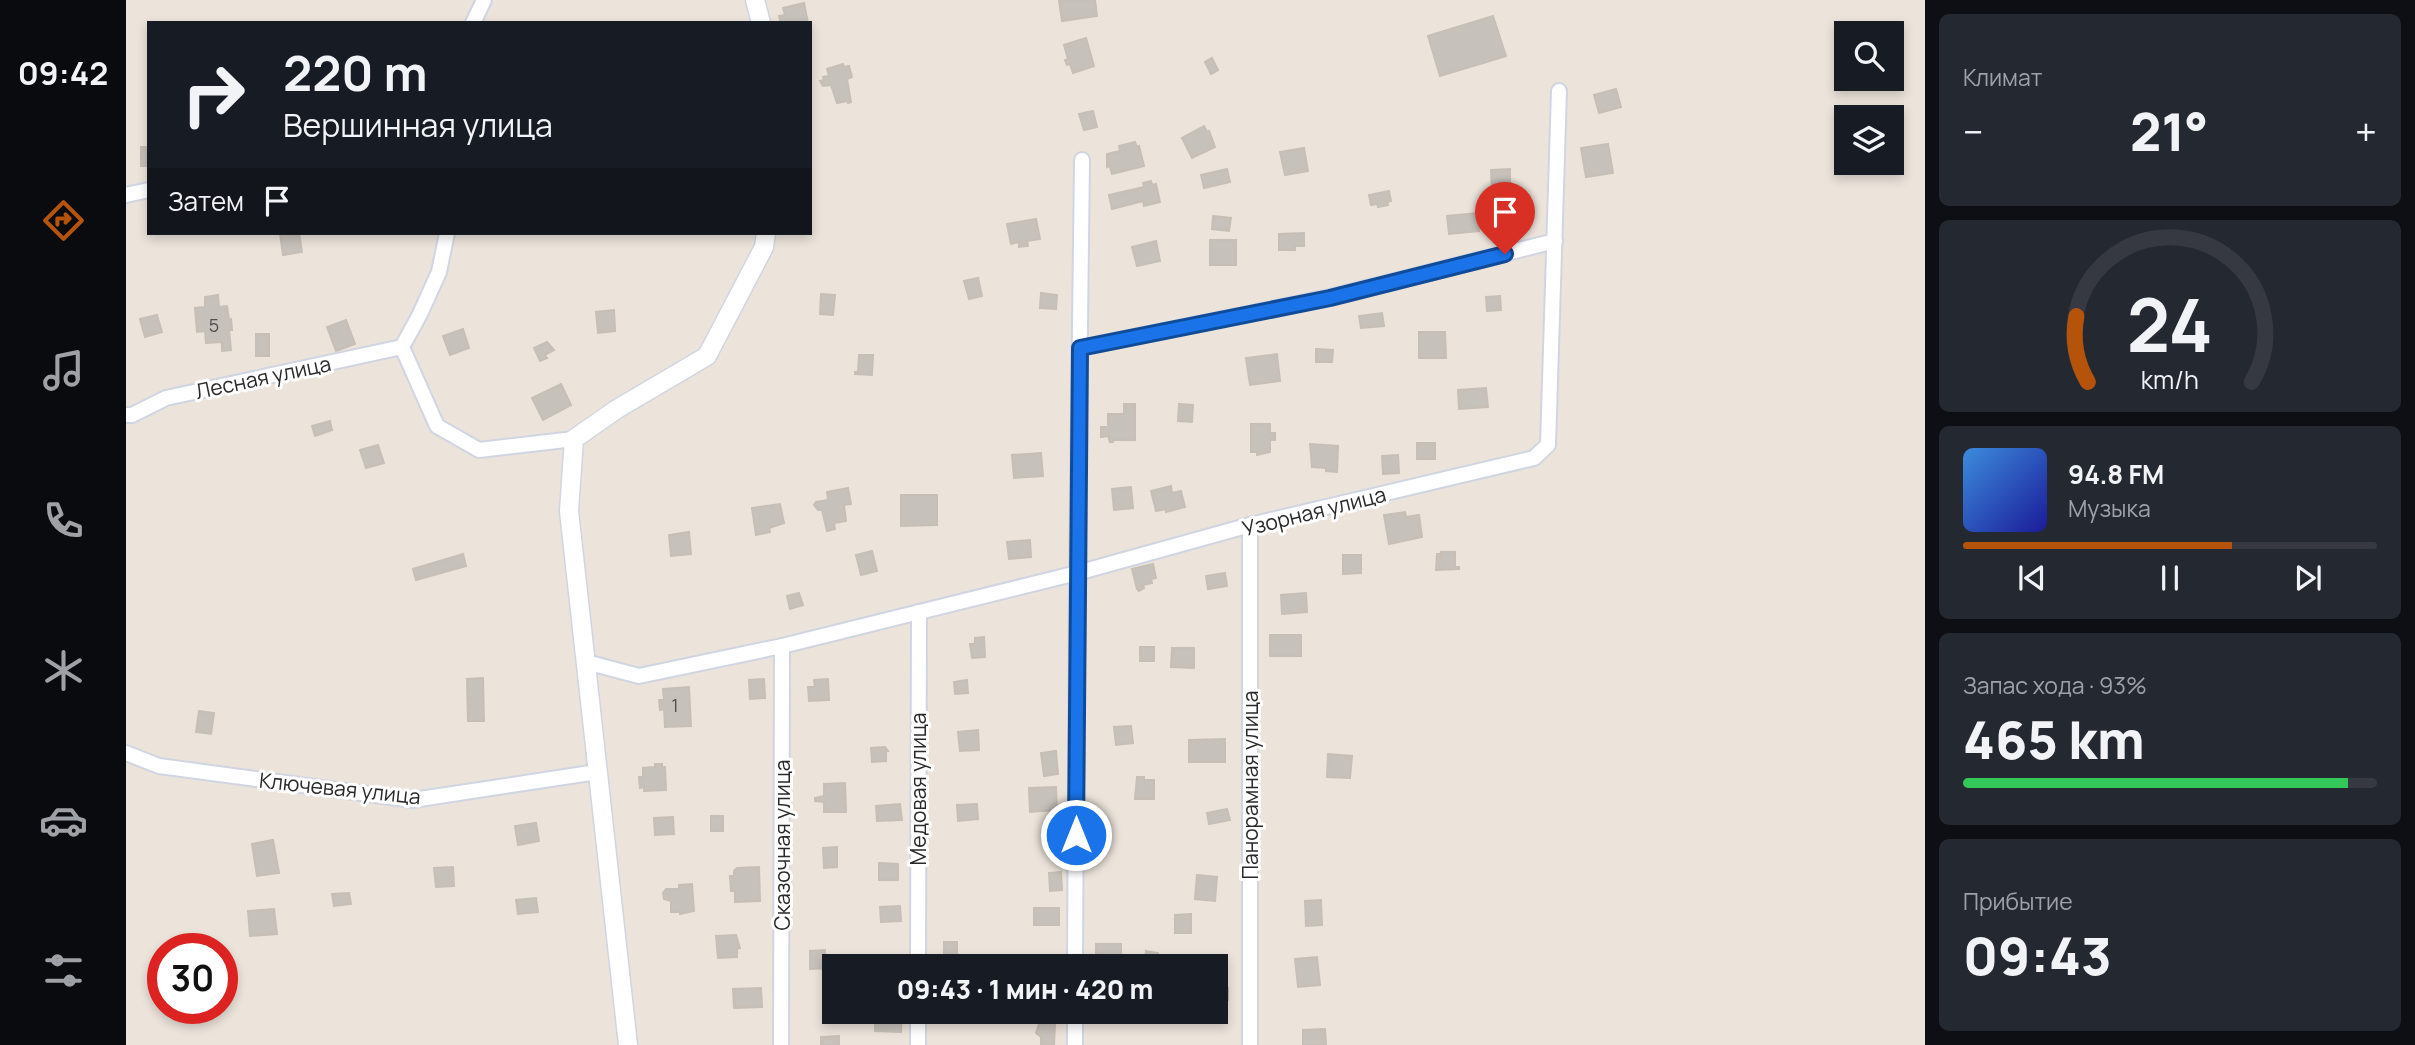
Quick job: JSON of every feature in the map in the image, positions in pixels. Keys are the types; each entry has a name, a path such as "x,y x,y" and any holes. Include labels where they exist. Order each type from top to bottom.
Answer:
{"street":[{"path":"475,21 484,0"},
{"path":"755,0 760,21"},
{"path":"1080,348 1330,298 1555,241 1559,91"},
{"path":"1075,954 1082,160"},
{"path":"126,195 147,190"},
{"path":"447,235 439,272 402,347 437,426 479,450 574,439 617,409 707,356 764,247 766,235"},
{"name":"Узорная улица","path":"586,663 639,676 782,646 1077,573 1250,525 1534,458 1548,445 1555,241"},
{"name":"Лесная улица","path":"126,415 132,415 166,398 402,347"},
{"path":"574,439 569,511 628,1045"},
{"name":"Панорамная улица","path":"1250,525 1250,1045"},
{"name":"Медовая улица","path":"918,954 919,612"},
{"name":"Сказочная улица","path":"782,646 782,1045"},
{"name":"Ключевая улица","path":"126,753 159,766 413,800 597,772"},
{"path":"918,1024 918,1045"},
{"path":"1075,1024 1075,1045"}],"building":[{"path":"1059,0 1095,0 1097,16 1062,21"},
{"path":"804,3 808,21 780,21 779,16 785,15 783,8"},
{"path":"1493,16 1506,56 1440,76 1428,36"},
{"path":"1086,38 1094,66 1073,73 1070,64 1067,65 1065,60 1068,59 1064,45"},
{"path":"1212,58 1218,70 1211,74 1205,62"},
{"path":"843,64 844,67 849,66 852,77 847,79 851,102 837,103 831,85 823,86 820,81 829,76 827,69"},
{"path":"1616,89 1621,107 1599,113 1594,95"},
{"path":"1093,111 1097,127 1084,130 1079,114"},
{"path":"1204,126 1207,132 1209,131 1215,147 1192,158 1182,138"},
{"path":"1135,142 1137,147 1139,146 1144,166 1112,174 1110,166 1107,167 1107,154 1120,151 1119,146"},
{"path":"1608,144 1613,173 1586,177 1581,148"},
{"path":"141,147 147,147 147,166 141,166"},
{"path":"1304,148 1308,171 1285,175 1280,152"},
{"path":"1227,169 1230,182 1204,188 1201,175"},
{"path":"1510,169 1510,190 1492,190 1491,170"},
{"path":"1151,181 1152,185 1156,184 1160,202 1144,206 1143,201 1112,209 1109,195 1144,187 1143,183"},
{"path":"1389,191 1391,201 1387,202 1388,205 1371,205 1369,195"},
{"path":"1477,213 1479,231 1449,234 1447,216"},
{"path":"1213,216 1231,218 1229,231 1212,229"},
{"path":"1036,219 1040,239 1027,241 1028,246 1019,247 1019,242 1011,244 1007,224"},
{"path":"1304,233 1304,246 1295,246 1295,250 1279,250 1279,234"},
{"path":"280,235 299,235 302,252 283,255"},
{"path":"1210,240 1236,240 1236,265 1210,265"},
{"path":"1156,241 1160,261 1137,266 1132,247"},
{"path":"978,278 982,296 969,299 964,281"},
{"path":"1041,293 1057,295 1056,309 1040,308"},
{"path":"821,294 835,295 833,315 820,314"},
{"path":"218,295 219,307 227,306 229,320 231,319 231,350 222,351 222,342 206,343 205,331 197,332 195,308 205,307 205,297"},
{"path":"1500,296 1501,310 1487,311 1486,297"},
{"path":"614,310 615,331 598,333 596,312"},
{"path":"1382,313 1384,326 1361,328 1359,316"},
{"path":"157,315 162,332 145,337 140,319"},
{"path":"346,320 355,344 336,351 327,327"},
{"path":"463,329 469,348 450,355 443,336"},
{"path":"1419,332 1445,332 1446,358 1419,358"},
{"path":"256,334 269,334 269,356 256,356"},
{"path":"547,342 554,350 540,361 534,348"},
{"path":"1316,349 1333,350 1332,362 1316,362"},
{"path":"1277,354 1280,381 1250,385 1246,358"},
{"path":"859,355 873,355 872,375 855,374 858,372"},
{"path":"561,384 571,405 543,420 532,398"},
{"path":"1486,388 1488,407 1459,409 1458,390"},
{"path":"1124,404 1135,404 1135,440 1110,442 1108,436 1101,437 1101,427 1108,427 1108,414 1124,414"},
{"path":"1179,404 1193,405 1192,422 1178,421"},
{"path":"330,421 332,430 315,436 312,426"},
{"path":"1251,424 1270,424 1270,433 1275,433 1275,440 1270,440 1270,452 1257,455 1257,452 1251,452"},
{"path":"1417,443 1435,443 1435,459 1417,459"},
{"path":"1310,444 1338,446 1337,472 1312,467"},
{"path":"378,445 384,463 366,468 360,450"},
{"path":"1041,453 1043,476 1014,478 1012,455"},
{"path":"1398,455 1399,473 1383,474 1382,456"},
{"path":"1171,486 1172,493 1181,491 1185,507 1166,512 1166,509 1156,511 1151,491"},
{"path":"1131,487 1133,508 1114,510 1112,489"},
{"path":"848,488 851,504 844,505 846,521 834,523 835,529 827,531 822,510 818,510 814,505 816,502 828,500 827,492"},
{"path":"901,495 937,495 937,525 901,526"},
{"path":"780,504 784,523 769,528 770,532 756,535 752,508"},
{"path":"1405,512 1406,517 1419,515 1422,537 1389,544 1384,515"},
{"path":"689,532 691,554 671,556 669,535"},
{"path":"1030,540 1031,557 1009,559 1007,542"},
{"path":"872,551 877,571 861,575 856,555"},
{"path":"1441,552 1455,552 1455,567 1459,569 1436,570 1437,554 1440,554 1441,559"},
{"path":"463,554 466,566 416,580 413,569"},
{"path":"1343,555 1361,555 1361,573 1343,574"},
{"path":"1153,564 1156,578 1151,579 1152,583 1143,585 1144,588 1139,591 1132,569"},
{"path":"1225,573 1227,586 1208,589 1206,576"},
{"path":"799,593 803,605 790,609 787,596"},
{"path":"1306,593 1307,612 1282,614 1281,595"},
{"path":"1270,635 1301,635 1301,656 1270,656"},
{"path":"984,637 985,657 972,658 970,644 975,644 975,638"},
{"path":"1140,647 1154,647 1154,661 1140,661"},
{"path":"1172,648 1194,648 1194,668 1171,667"},
{"path":"483,678 484,721 468,721 467,679"},
{"path":"764,679 765,698 750,699 749,680"},
{"path":"828,679 829,700 809,701 808,687 815,687 814,680"},
{"path":"967,680 968,693 955,694 954,682"},
{"path":"689,687 691,726 665,727 664,709 660,710 659,700 664,700 663,689"},
{"path":"199,711 214,713 211,734 196,732"},
{"path":"1131,726 1133,743 1116,745 1114,727"},
{"path":"978,730 979,750 960,751 958,732"},
{"path":"1225,739 1225,762 1189,762 1189,740"},
{"path":"885,747 888,751 886,761 872,762 871,748"},
{"path":"1056,751 1058,774 1044,776 1041,753"},
{"path":"1328,754 1352,756 1350,778 1327,777"},
{"path":"655,764 665,767 666,790 644,791 644,787 640,788 639,777 643,777 643,768 655,767"},
{"path":"1137,777 1154,780 1154,799 1135,799"},
{"path":"845,783 846,812 824,812 824,802 815,801 815,798 824,796 824,784"},
{"path":"1056,787 1057,810 1030,812 1029,788"},
{"path":"900,804 902,820 877,821 876,806"},
{"path":"977,804 978,819 958,821 957,805"},
{"path":"1227,809 1230,820 1209,824 1207,813"},
{"path":"711,816 723,816 723,831 711,831"},
{"path":"673,817 674,834 655,835 654,818"},
{"path":"536,823 539,841 518,845 515,826"},
{"path":"273,840 279,873 257,876 252,844"},
{"path":"837,847 837,867 824,868 823,848"},
{"path":"879,863 898,864 898,880 879,880"},
{"path":"453,867 454,886 436,887 434,868"},
{"path":"759,867 760,901 735,902 730,876 734,876 737,868"},
{"path":"1061,872 1062,890 1050,891 1049,873"},
{"path":"1197,875 1217,877 1215,901 1195,899"},
{"path":"692,884 694,911 680,914 671,912 671,901 664,899 663,893 666,889 679,889 679,885"},
{"path":"349,893 351,904 334,906 332,894"},
{"path":"536,898 538,912 518,914 516,900"},
{"path":"1321,900 1322,925 1306,926 1305,901"},
{"path":"900,906 901,921 881,922 880,907"},
{"path":"1034,908 1059,908 1059,925 1034,925"},
{"path":"274,909 277,934 250,936 248,911"},
{"path":"1191,914 1191,933 1175,933 1175,915"},
{"path":"736,935 740,948 737,949 737,957 718,958 716,936"},
{"path":"944,942 957,942 957,954 944,954"},
{"path":"1096,944 1121,944 1121,954 1096,954"},
{"path":"825,950 825,954 822,954 822,968 810,969 810,951"},
{"path":"1317,957 1320,985 1298,987 1295,959"},
{"path":"761,988 762,1007 734,1008 733,989"},
{"path":"875,1024 901,1024 901,1032 875,1031"},
{"path":"1039,1024 1055,1024 1054,1045 1041,1044 1041,1037 1036,1033"},
{"path":"1325,1029 1326,1045 1303,1045 1303,1030"},
{"path":"839,1036 839,1045 821,1045 821,1037"}],"route":[{"path":"1076,835 1080,348 1330,298 1505,254"}]}
